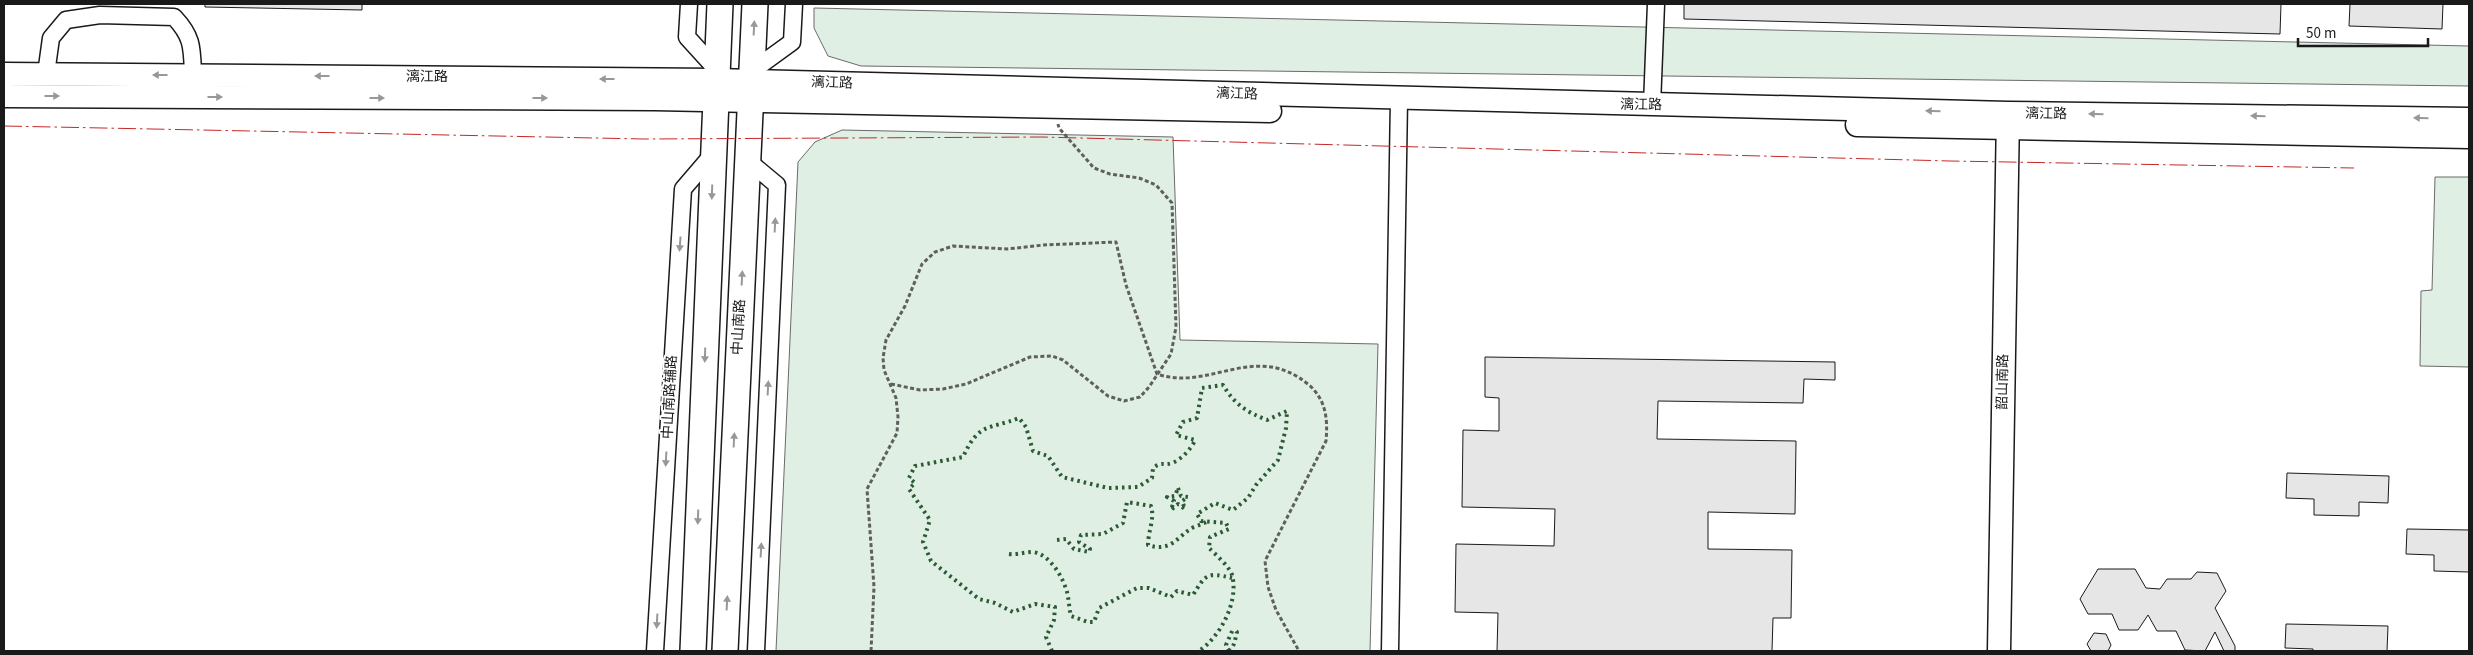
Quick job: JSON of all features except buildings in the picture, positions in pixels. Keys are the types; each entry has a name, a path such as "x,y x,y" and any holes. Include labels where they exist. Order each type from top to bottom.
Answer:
{"main road":[{"path":"692,651 720,4"},
{"name":"中山南路","path":"725,651 755,4"}],"street":[{"path":"688,4 687,37 717,83"},
{"path":"751,85 792,42 794,4"},
{"path":"1652,105 1656,4"},
{"path":"46,74 51,38 66,20 100,15 174,17 187,31 192,53 193,75"},
{"name":"漓江路","path":"4,74 717,83 1056,107 1652,105 2008,121 2469,119"},
{"name":"漓江路","path":"4,96 717,83"},
{"name":"漓江路","path":"751,85 1399,106 2008,121 2469,137"},
{"path":"1390,651 1399,106"},
{"name":"韶山南路","path":"1998,651 2008,121"},
{"name":"中山南路辅路","path":"655,651 683,189 713,154"},
{"path":"747,160 777,185 756,651"}],"path":[{"path":"891,384 920,390 943,389 966,384 1030,357 1052,356 1063,360 1108,396 1124,400 1140,397 1171,354 1176,327 1172,203 1156,185 1139,178 1110,174 1094,168 1059,128 1056,107"},
{"path":"871,651 874,587 867,489 897,433 896,398 884,370 883,358 886,340 905,306 922,264 935,252 953,246 1007,249 1044,245 1116,242 1126,285 1157,374"},
{"path":"1157,374 1170,378 1186,379 1243,366 1273,367 1301,378 1316,391 1324,405 1328,423 1326,441 1265,560 1268,587 1276,610 1299,651"}],"green space":[{"path":"814,8 2469,46 2469,86 861,66 828,56 814,28"},
{"path":"842,130 1173,137 1180,340 1378,344 1370,651 776,651 798,162 815,142"},
{"path":"2435,177 2469,177 2469,367 2420,366 2421,291 2432,290"}],"hedge":[{"path":"1052,651 1046,637 1054,620 1055,607 1035,604 1013,612 995,603 979,599 931,561 923,542 930,520 909,489 915,483 909,478 915,466 963,457 974,438 980,432 992,426 1019,418 1026,427 1033,451 1048,456 1062,477 1108,488 1138,487 1152,478 1153,468 1158,465 1169,464 1182,457 1189,450 1195,440 1176,435 1183,422 1197,418 1202,388 1223,385 1232,398 1242,407 1267,420 1287,411 1286,428 1278,460 1256,485 1248,498 1233,510 1215,503 1197,514 1201,521 1226,523 1229,529 1210,537 1209,548 1228,568 1232,575 1233,585 1230,607 1221,627 1199,651"},
{"path":"1178,488 1181,496 1188,497 1182,501 1185,509 1178,504 1171,510 1174,501 1167,497 1175,496 1178,488"},
{"path":"1057,540 1066,539 1074,549 1089,552 1090,549 1079,542 1081,535 1103,534 1123,523 1127,502 1151,506 1152,515 1148,545 1156,547 1169,545 1188,530 1208,521"},
{"path":"1009,554 1038,553 1049,561 1059,573 1065,586 1071,616 1088,622 1094,622 1099,608 1137,588 1149,588 1171,597 1177,591 1193,595 1208,576 1217,575 1232,578"},
{"path":"1229,651 1234,645 1237,632 1233,629"},
{"path":"1229,651 1226,645 1233,629"}],"power":[{"path":"4,126 644,139 1042,137 1950,161 2354,168"}]}
